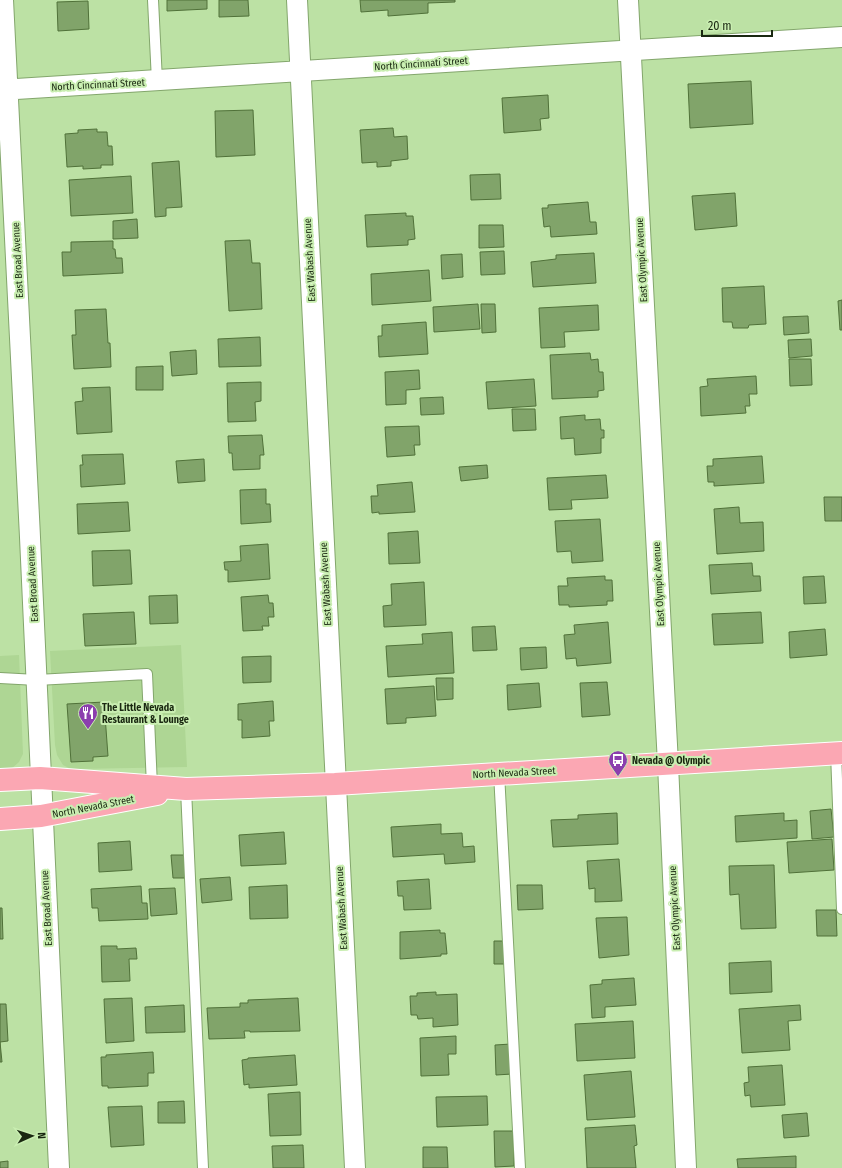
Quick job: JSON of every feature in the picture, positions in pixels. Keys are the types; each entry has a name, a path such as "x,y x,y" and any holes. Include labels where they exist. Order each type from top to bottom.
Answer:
{"main road":[{"name":"North Nevada Street","path":"0,780 40,778 186,789 335,784 839,753"},
{"name":"North Nevada Street","path":"0,819 41,816 186,789"}],"street":[{"name":"East Broad Avenue","path":"3,0 4,90 37,680 41,816 59,1168"},
{"name":"East Wabash Avenue","path":"297,0 355,1168"},
{"name":"East Olympic Avenue","path":"628,0 668,764 686,1168"},
{"name":"North Cincinnati Street","path":"4,90 842,37"}],"lane":[{"path":"153,0 157,81"},
{"path":"0,678 37,680 147,674 152,786"},
{"path":"839,753 842,909"},
{"path":"499,773 520,1168"},
{"path":"186,789 203,1168"}],"shaded area":[{"path":"181,645 187,767 71,769 63,765 57,755 55,745 50,651"},
{"path":"19,655 23,754 19,762 11,769 0,771 0,656"}],"building":[{"path":"167,0 207,0 207,9 167,11"},
{"path":"219,0 248,0 249,16 219,17"},
{"path":"360,0 455,0 455,2 428,3 428,13 388,16 388,10 361,12"},
{"path":"88,1 89,29 58,31 57,2"},
{"path":"751,81 753,124 690,128 688,84"},
{"path":"548,95 549,118 540,119 541,130 504,133 502,98"},
{"path":"253,110 255,155 216,157 215,111"},
{"path":"393,128 394,137 407,136 408,159 391,161 391,166 377,167 377,162 362,163 360,130"},
{"path":"97,129 97,132 107,132 108,146 112,146 113,165 101,165 101,168 83,169 83,166 67,167 65,134 78,133 78,130"},
{"path":"179,161 182,207 166,208 166,216 155,217 152,163"},
{"path":"500,174 501,199 471,200 470,175"},
{"path":"131,176 133,213 71,216 69,180"},
{"path":"735,193 737,226 695,230 692,196"},
{"path":"588,202 590,222 596,222 597,234 551,237 550,226 544,227 542,208 548,208 548,205"},
{"path":"406,213 406,216 413,216 415,239 408,240 408,245 367,247 365,215"},
{"path":"137,219 138,238 113,239 113,221"},
{"path":"479,225 503,225 504,247 479,248"},
{"path":"250,240 252,263 260,263 262,309 229,311 225,241"},
{"path":"113,241 113,249 115,249 116,258 122,258 123,273 63,276 62,252 71,252 71,242"},
{"path":"504,251 505,274 481,275 480,252"},
{"path":"594,253 596,283 533,287 531,262 556,259 556,255"},
{"path":"462,254 463,277 442,279 441,255"},
{"path":"429,270 431,301 372,305 371,274"},
{"path":"764,286 766,324 749,325 748,328 733,328 732,322 723,322 722,288"},
{"path":"842,300 842,330 840,330 838,301"},
{"path":"478,304 480,329 434,332 433,307"},
{"path":"481,304 495,304 496,332 482,333"},
{"path":"598,305 599,330 564,332 565,347 541,348 539,308"},
{"path":"106,309 111,367 74,369 72,335 76,335 75,310"},
{"path":"808,316 809,333 784,335 783,317"},
{"path":"426,322 428,354 379,357 378,336 382,336 382,325"},
{"path":"260,337 261,366 219,367 218,339"},
{"path":"811,339 812,356 789,358 788,340"},
{"path":"196,350 197,374 172,376 170,352"},
{"path":"590,353 591,360 598,359 599,372 603,372 604,390 598,391 598,397 552,399 550,355"},
{"path":"789,359 811,359 812,385 790,386"},
{"path":"163,366 163,390 136,390 136,367"},
{"path":"419,370 420,389 406,390 406,404 386,405 385,372"},
{"path":"756,376 757,394 749,394 750,406 745,406 746,413 701,416 700,387 708,386 707,379"},
{"path":"534,379 536,406 488,409 486,382"},
{"path":"261,382 261,401 255,402 256,421 228,422 227,383"},
{"path":"110,387 112,432 77,434 75,402 83,401 82,388"},
{"path":"443,397 444,414 421,415 420,398"},
{"path":"512,409 535,409 536,430 513,431"},
{"path":"585,415 585,420 600,419 601,430 604,430 604,438 601,438 601,453 575,455 574,438 561,439 560,417"},
{"path":"419,426 420,445 414,445 415,455 387,457 385,427"},
{"path":"262,435 264,455 260,455 260,469 233,470 232,453 229,453 228,436"},
{"path":"123,454 125,484 81,487 80,465 83,465 82,455"},
{"path":"762,456 764,483 714,486 714,482 708,482 707,466 713,466 713,459"},
{"path":"204,459 205,481 178,483 176,461"},
{"path":"487,465 488,478 461,481 459,467"},
{"path":"606,475 608,498 571,500 572,509 549,510 547,478"},
{"path":"412,482 415,512 372,513 371,496 378,496 377,485"},
{"path":"266,489 266,504 270,504 271,522 241,524 240,490"},
{"path":"824,497 842,497 842,521 825,521"},
{"path":"128,502 130,531 78,534 77,504"},
{"path":"739,507 740,523 763,522 764,551 717,554 714,509"},
{"path":"600,519 603,561 572,563 571,551 557,552 555,521"},
{"path":"418,531 420,563 389,564 388,533"},
{"path":"268,544 270,579 228,582 228,570 225,570 224,562 241,561 240,546"},
{"path":"130,550 132,584 93,586 92,551"},
{"path":"752,563 753,576 760,576 761,591 711,594 709,565"},
{"path":"605,576 605,580 612,580 613,601 607,601 607,605 569,607 569,605 559,605 558,586 568,586 567,578"},
{"path":"824,576 826,603 804,604 803,577"},
{"path":"424,582 426,625 384,627 383,606 392,605 391,584"},
{"path":"177,595 178,623 150,624 149,596"},
{"path":"268,595 269,603 273,603 274,617 268,617 269,626 262,626 263,630 243,631 241,597"},
{"path":"134,612 136,644 85,646 83,614"},
{"path":"761,612 763,643 714,645 712,614"},
{"path":"608,622 611,663 577,666 576,658 566,659 564,635 575,634 574,625"},
{"path":"495,626 497,650 473,651 472,627"},
{"path":"825,629 827,655 790,658 789,632"},
{"path":"452,632 454,673 388,677 386,646 423,644 422,634"},
{"path":"546,647 547,668 521,670 520,648"},
{"path":"271,656 271,682 243,683 242,657"},
{"path":"436,678 453,678 453,699 437,700"},
{"path":"607,682 610,715 582,717 580,683"},
{"path":"539,683 541,707 508,710 507,685"},
{"path":"434,686 436,716 406,718 406,723 387,724 385,689"},
{"path":"273,701 274,721 269,721 270,736 242,738 242,720 238,720 238,704"},
{"name":"The Little Nevada Restaurant & Lounge","path":"104,702 108,756 93,757 93,761 71,762 67,704"},
{"path":"831,809 834,837 812,839 810,811"},
{"path":"617,813 618,844 553,847 551,820 578,819 578,815"},
{"path":"784,813 784,821 797,820 797,838 736,842 735,816"},
{"path":"441,824 441,834 462,833 463,847 474,846 475,862 445,864 444,854 393,857 391,827"},
{"path":"284,832 286,864 241,866 239,835"},
{"path":"832,839 834,870 789,873 787,842"},
{"path":"130,841 132,870 99,872 98,843"},
{"path":"171,855 185,855 186,878 173,878"},
{"path":"619,859 622,901 595,902 595,888 589,889 587,861"},
{"path":"774,865 776,928 741,929 739,894 730,895 729,866"},
{"path":"230,877 232,900 202,903 200,879"},
{"path":"429,879 431,909 404,910 403,896 398,896 397,881"},
{"path":"287,885 288,918 250,919 249,887"},
{"path":"517,885 542,885 543,909 518,910"},
{"path":"141,886 142,903 147,903 148,919 99,921 98,908 92,908 91,889"},
{"path":"175,888 177,914 151,916 149,889"},
{"path":"0,908 2,908 3,939 0,939"},
{"path":"816,910 836,910 837,936 817,936"},
{"path":"627,917 629,955 599,958 596,918"},
{"path":"440,930 440,933 445,933 447,954 441,954 441,956 400,959 400,932"},
{"path":"494,941 507,941 507,964 494,964"},
{"path":"101,946 117,946 117,949 136,948 137,959 129,959 130,981 102,982"},
{"path":"771,961 772,992 730,994 729,963"},
{"path":"634,978 636,1005 605,1007 605,1017 592,1018 590,985 602,984 602,980"},
{"path":"436,992 436,995 457,994 458,1025 433,1027 433,1018 418,1019 417,1015 411,1015 410,996 417,996 417,993"},
{"path":"132,998 134,1041 106,1043 104,999"},
{"path":"298,998 300,1031 244,1031 245,1038 209,1039 207,1008 240,1007 240,1003 248,1003 248,1000"},
{"path":"0,1004 6,1004 8,1041 0,1042"},
{"path":"184,1005 185,1032 146,1033 145,1007"},
{"path":"800,1005 801,1020 788,1021 790,1050 742,1053 739,1009"},
{"path":"633,1021 635,1058 577,1061 575,1024"},
{"path":"456,1036 456,1054 448,1054 449,1075 421,1076 420,1038"},
{"path":"0,1042 2,1062 0,1062"},
{"path":"511,1044 512,1074 496,1075 495,1045"},
{"path":"153,1052 154,1073 148,1073 148,1086 108,1088 108,1086 102,1086 101,1057 106,1057 106,1055"},
{"path":"295,1055 297,1085 249,1088 249,1084 244,1085 242,1060 248,1058"},
{"path":"782,1065 785,1105 751,1107 750,1095 745,1096 744,1083 749,1082 748,1067"},
{"path":"631,1071 635,1117 587,1120 584,1075"},
{"path":"300,1092 301,1135 270,1136 268,1094"},
{"path":"487,1096 488,1125 437,1127 436,1097"},
{"path":"184,1101 185,1123 158,1123 158,1102"},
{"path":"142,1106 144,1145 111,1147 108,1107"},
{"path":"807,1113 809,1136 784,1138 782,1115"},
{"path":"635,1125 637,1145 634,1146 636,1168 587,1168 585,1128"},
{"path":"494,1131 513,1131 514,1166 495,1167"},
{"path":"303,1145 304,1168 273,1168 272,1146"},
{"path":"423,1147 447,1147 448,1168 423,1168"},
{"path":"796,1156 796,1168 738,1168 737,1159"},
{"path":"8,1161 8,1168 0,1168 0,1162"}],"place":[{"name":"The Little Nevada Restaurant & Lounge","path":"88,730"},
{"name":"Nevada @ Olympic","path":"618,777"}]}
